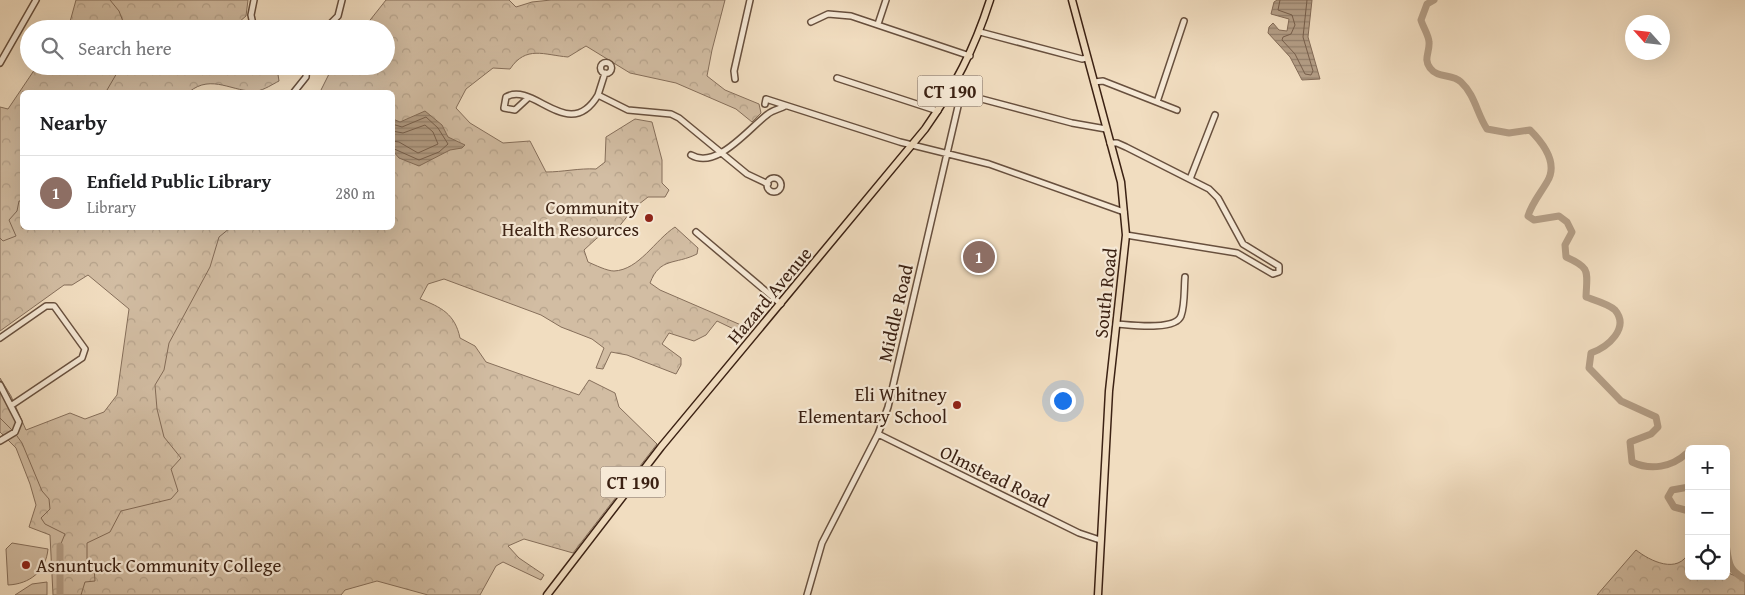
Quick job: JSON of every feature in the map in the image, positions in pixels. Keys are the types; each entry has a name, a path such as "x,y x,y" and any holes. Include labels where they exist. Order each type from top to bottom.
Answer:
{"main road":[{"name":"Hazard Avenue","path":"547,595 649,461 912,146 938,111 970,56 990,0"},
{"name":"South Road","path":"1072,0 1121,182 1126,235 1110,391 1098,595"}],"street":[{"path":"25,20 36,0"},
{"path":"252,20 251,15 254,0"},
{"path":"334,20 338,16 342,0"},
{"path":"735,79 734,71 750,0"},
{"path":"878,24 886,0"},
{"path":"811,22 832,14 851,16 970,56"},
{"path":"1157,102 1184,21"},
{"path":"0,63 20,28"},
{"path":"980,32 1082,59 1087,58"},
{"path":"528,98 515,110 504,108 503,103 510,94 528,98 551,110 574,114 583,111 593,104 605,74"},
{"path":"296,90 306,75"},
{"path":"837,78 938,111"},
{"path":"1094,82 1103,81 1178,110"},
{"path":"952,89 959,93 1072,123 1106,129"},
{"name":"Middle Road","path":"807,595 822,543 878,434 888,406 948,153 959,102 959,93"},
{"path":"598,95 628,110 671,114 679,118 747,174 768,184"},
{"path":"765,104 766,99 912,146 989,164 1124,212"},
{"path":"691,155 698,159 708,159 721,153 770,113 786,106"},
{"path":"1190,179 1215,115"},
{"path":"1110,143 1116,143 1209,189 1218,198 1243,244 1279,266 1279,272 1273,274 1237,253 1126,235"},
{"path":"696,232 781,304"},
{"path":"1237,253 1243,244"},
{"path":"1117,324 1155,326 1175,322 1181,316 1185,276"},
{"path":"0,338 46,306 54,306 85,349 82,358 12,405"},
{"path":"0,385 12,405 19,422 15,432 0,441"},
{"name":"Olmstead Road","path":"878,434 1079,533 1100,540"}],"green space":[{"path":"76,0 248,0 246,16 241,20 70,20"},
{"path":"386,0 509,0 516,7 532,2 551,0 725,0 707,76 725,90 759,104 761,113 752,122 736,109 676,83 630,73 586,46 568,57 536,53 529,54 522,57 510,69 493,68 466,89 456,108 470,123 503,143 530,141 546,172 596,169 605,162 606,137 635,119 652,122 662,160 662,183 669,190 665,197 648,197 634,208 617,229 597,238 584,250 588,262 611,271 631,266 675,227 698,248 697,254 663,265 658,269 650,283 660,290 741,325 746,331 744,334 717,321 706,335 694,341 669,333 662,344 681,358 681,365 676,374 627,355 611,352 603,369 596,368 604,348 592,339 561,327 541,315 444,279 428,284 420,299 446,312 455,323 460,338 475,346 486,362 579,395 589,380 615,393 619,407 657,444 573,553 524,539 508,546 519,558 544,575 541,580 503,562 496,566 480,595 428,595 377,581 345,590 341,595 53,595 50,535 29,527 36,505 30,484 16,448 0,432 0,378 11,396 26,430 70,413 85,419 104,412 117,395 129,309 88,275 72,285 64,285 0,331 0,107 8,109 20,91 20,230 395,230 395,90 321,90 328,75 395,75 395,20 370,20"},
{"path":"31,75 278,75 279,81 260,90 244,90 214,84 193,90 21,90"},
{"path":"12,543 48,549 44,564 36,575 23,582 8,585 6,549"},
{"path":"1636,550 1656,562 1664,564 1678,563 1685,558 1685,580 1730,580 1730,574 1745,580 1745,595 1597,595"},
{"path":"47,582 47,595 15,595 32,584"}],"water":[{"path":"1277,0 1312,0 1308,37 1320,79 1302,80 1290,57 1268,33 1269,27 1273,23 1279,30 1287,31 1289,19 1271,14 1274,2"},
{"path":"425,111 442,125 448,137 465,145 462,148 450,150 419,166 399,158 395,153 395,120 400,122"}],"waterway":[{"path":"110,0 119,11 122,20"},
{"path":"1434,0 1427,4 1421,20 1429,40 1428,65 1437,74 1457,79 1466,87 1487,129 1509,133 1530,130 1540,141 1548,154 1551,168 1550,175 1528,216 1534,220 1559,216 1567,222 1572,232 1565,245 1566,257 1580,264 1586,271 1586,297 1609,306 1615,310 1619,317 1620,323 1615,336 1610,342 1591,353 1589,368 1621,401 1656,417 1658,427 1651,434 1630,442 1632,462 1654,467 1675,462 1685,455"},
{"path":"107,90 116,75"},
{"path":"0,238 3,241 16,236 9,220 17,211 20,201"},
{"path":"81,595 85,582 95,581 94,568 87,563 87,543 110,532 121,511 171,499 178,491 171,469 181,458 164,437 157,409 155,385 164,370 169,343 210,267 219,237 228,230"},
{"path":"0,418 12,430"},
{"path":"17,436 22,443 42,491 49,499 50,509 41,518 45,524 65,534 60,546"},
{"path":"1685,488 1672,490 1668,497 1674,507 1685,510"},
{"path":"60,546 60,595"},
{"path":"1730,565 1739,576 1745,579"}],"place":[{"name":"Community Health Resources","path":"649,218"},
{"name":"Enfield Public Library","path":"979,257"},
{"name":"Eli Whitney Elementary School","path":"957,405"},
{"name":"Asnuntuck Community College","path":"26,565"}]}
